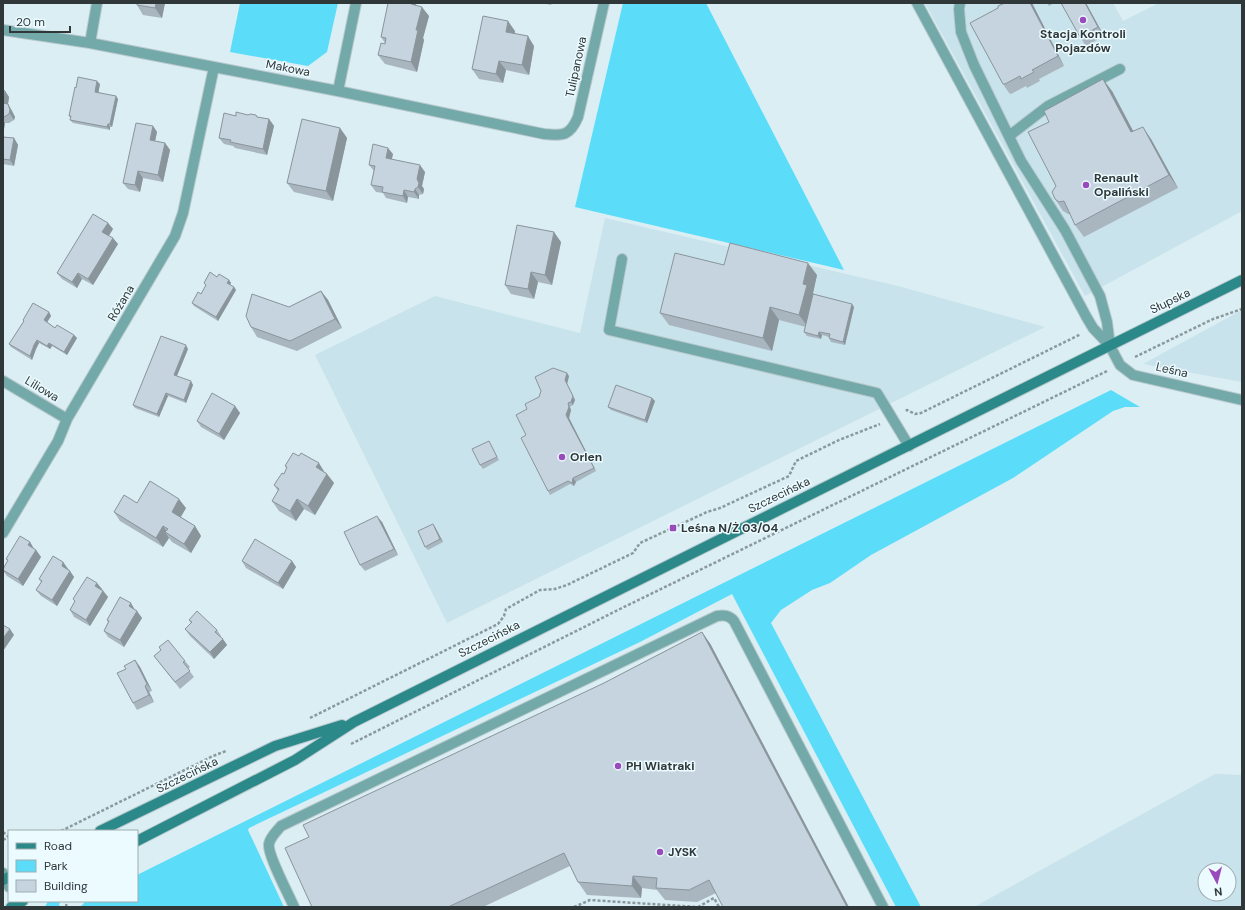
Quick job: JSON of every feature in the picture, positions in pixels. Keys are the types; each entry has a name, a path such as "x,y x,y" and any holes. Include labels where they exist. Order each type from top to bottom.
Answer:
{"main road":[{"name":"Słupska","path":"1110,346 1242,280"},
{"name":"Szczecińska","path":"138,840 295,760 354,722 805,496 1110,346"},
{"name":"Szczecińska","path":"102,830 275,746 354,722"}],"street":[{"path":"90,43 97,3"},
{"path":"338,91 356,3"},
{"name":"Tulipanowa","path":"567,133 574,127 578,118 604,3"},
{"path":"917,3 1056,263 1093,328 1110,346"},
{"path":"960,3 959,9 961,32 974,65 1021,161 1065,230 1100,296 1107,322 1110,346"},
{"name":"Makowa","path":"3,30 90,43 338,91 544,134 557,136 567,133"},
{"name":"Różana","path":"3,532 58,441 67,419 175,236 183,213 214,67"},
{"path":"1009,136 1048,106 1120,69"},
{"path":"622,259 609,330 877,393 909,446"},
{"name":"Leśna","path":"1110,346 1120,365 1133,375 1242,400"},
{"name":"Liliowa","path":"3,381 67,419"},
{"path":"294,907 270,853 269,843 281,826 717,616 723,615 730,616 734,621 883,907"}],"path":[{"path":"350,744 620,609 1213,319 1242,309"},
{"path":"306,720 498,624 504,616 506,609 540,590 555,589 567,585 633,553 640,543 789,476 796,461 838,440 892,419 907,410 915,414 922,413 1093,328"},
{"path":"63,830 212,756 226,751"},
{"path":"574,907 590,900 698,907 714,898 719,907"}],"shaded area":[{"path":"925,3 1113,3 1123,21 1159,3 1242,3 1242,211 1085,296"},
{"path":"605,218 898,286 1045,327 447,623 315,355 435,296 580,333"},
{"path":"1242,310 1242,382 1143,364"},
{"path":"1215,774 1242,775 1242,907 974,907"}],"green space":[{"path":"240,3 338,3 327,52 308,66 230,52"},
{"path":"623,3 706,3 844,270 575,207"},
{"path":"1111,390 1140,407 1125,407 1113,411 1013,478 871,555 830,583 812,590 781,610 771,623 921,907 896,907 732,594 640,642 249,828 248,830 284,907 80,907 85,902 138,902 138,875"},
{"path":"48,902 60,902 59,907 45,907"}],"building":[{"path":"137,3 156,3 155,8 137,5"},
{"path":"388,3 412,3 411,4 422,7 416,30 418,30 411,62 378,55 381,43 385,44 386,38 381,37"},
{"path":"1005,3 1030,3 1058,56 1032,70 1034,72 1021,79 1020,76 1003,84 970,23"},
{"name":"Stacja Kontroli Pojazdów","path":"1061,3 1085,3 1098,27 1080,37"},
{"path":"483,16 508,21 506,32 528,36 522,65 499,61 496,74 472,69"},
{"path":"78,77 97,81 95,92 116,96 110,124 108,124 107,127 70,120 71,116 69,116"},
{"path":"1103,79 1131,132 1143,127 1169,175 1075,225 1064,201 1059,202 1055,199 1052,192 1056,186 1028,132 1049,122 1044,111"},
{"path":"3,103 8,104 10,110 9,114 4,117 3,117"},
{"path":"236,112 256,115 257,117 269,119 263,149 230,142 231,140 219,138 224,113 236,116"},
{"path":"302,119 340,128 326,191 287,183"},
{"path":"136,123 153,126 150,140 165,143 158,175 138,171 135,185 123,183"},
{"path":"3,137 14,138 10,160 3,159"},
{"path":"373,144 388,148 386,158 420,165 417,179 419,183 414,192 404,190 403,196 382,192 383,187 371,185 375,166 369,165"},
{"path":"93,214 108,223 102,232 113,238 88,279 78,273 72,282 57,273"},
{"path":"517,225 554,232 545,275 531,272 528,289 505,285"},
{"path":"730,243 808,263 803,284 807,285 799,315 770,307 763,338 660,313 675,253 724,265"},
{"path":"210,272 217,277 219,274 229,280 227,283 234,287 216,317 192,303 198,292 201,294 206,285 204,283"},
{"path":"321,291 335,319 290,341 251,327 246,316 252,294 289,307"},
{"path":"813,294 852,304 843,342 829,338 830,334 819,332 818,336 804,332"},
{"path":"33,303 49,312 44,320 55,328 57,325 74,335 64,352 49,343 47,346 37,340 30,356 9,344 24,321 23,320"},
{"path":"161,336 186,345 174,375 191,381 184,400 166,393 157,414 133,405"},
{"path":"553,368 567,373 565,380 573,396 571,402 568,403 569,407 566,415 594,468 573,478 572,483 568,481 548,491 521,438 526,435 516,415 527,409 525,404 539,397 541,391 535,377"},
{"path":"616,385 652,398 645,420 608,407"},
{"path":"212,393 235,406 219,434 197,421"},
{"path":"489,441 497,457 480,465 472,449"},
{"path":"293,453 299,456 301,453 319,463 316,467 327,474 308,506 297,499 290,511 272,501 279,489 274,485 282,473 284,474 287,467 285,466"},
{"path":"150,481 179,499 172,512 195,526 184,544 165,532 168,529 163,526 156,538 114,512 124,495 137,503"},
{"path":"377,516 394,549 360,565 344,532"},
{"path":"433,524 440,539 425,547 418,531"},
{"path":"20,536 30,542 28,545 36,550 18,579 3,569 8,560 6,559"},
{"path":"255,539 292,561 278,583 242,561"},
{"path":"53,556 63,562 62,566 70,571 52,600 36,590 42,581 39,579"},
{"path":"87,577 97,583 95,586 103,591 86,620 70,610 75,601 73,599"},
{"path":"120,597 131,603 129,606 137,611 120,640 104,631 109,621 107,620"},
{"path":"197,611 217,630 215,632 223,639 210,652 185,629 192,622 189,620"},
{"path":"3,625 10,629 3,638"},
{"name":"PH Wiatraki","path":"702,632 847,907 723,907 709,880 689,890 656,888 657,878 633,876 632,886 578,882 564,853 448,907 312,907 285,848 309,837 303,825 604,683"},
{"path":"168,640 185,661 183,662 190,671 175,682 154,656 161,650 159,647"},
{"path":"135,660 147,684 145,686 149,695 133,703 117,673 126,669 124,666"}],"place":[{"name":"Stacja Kontroli Pojazdów","path":"1083,20"},
{"name":"Renault Opaliński","path":"1086,185"},
{"name":"Orlen","path":"562,457"},
{"name":"Leśna N/Ż 03/04","path":"673,528"},
{"name":"PH Wiatraki","path":"618,766"},
{"name":"JYSK","path":"660,852"}]}
